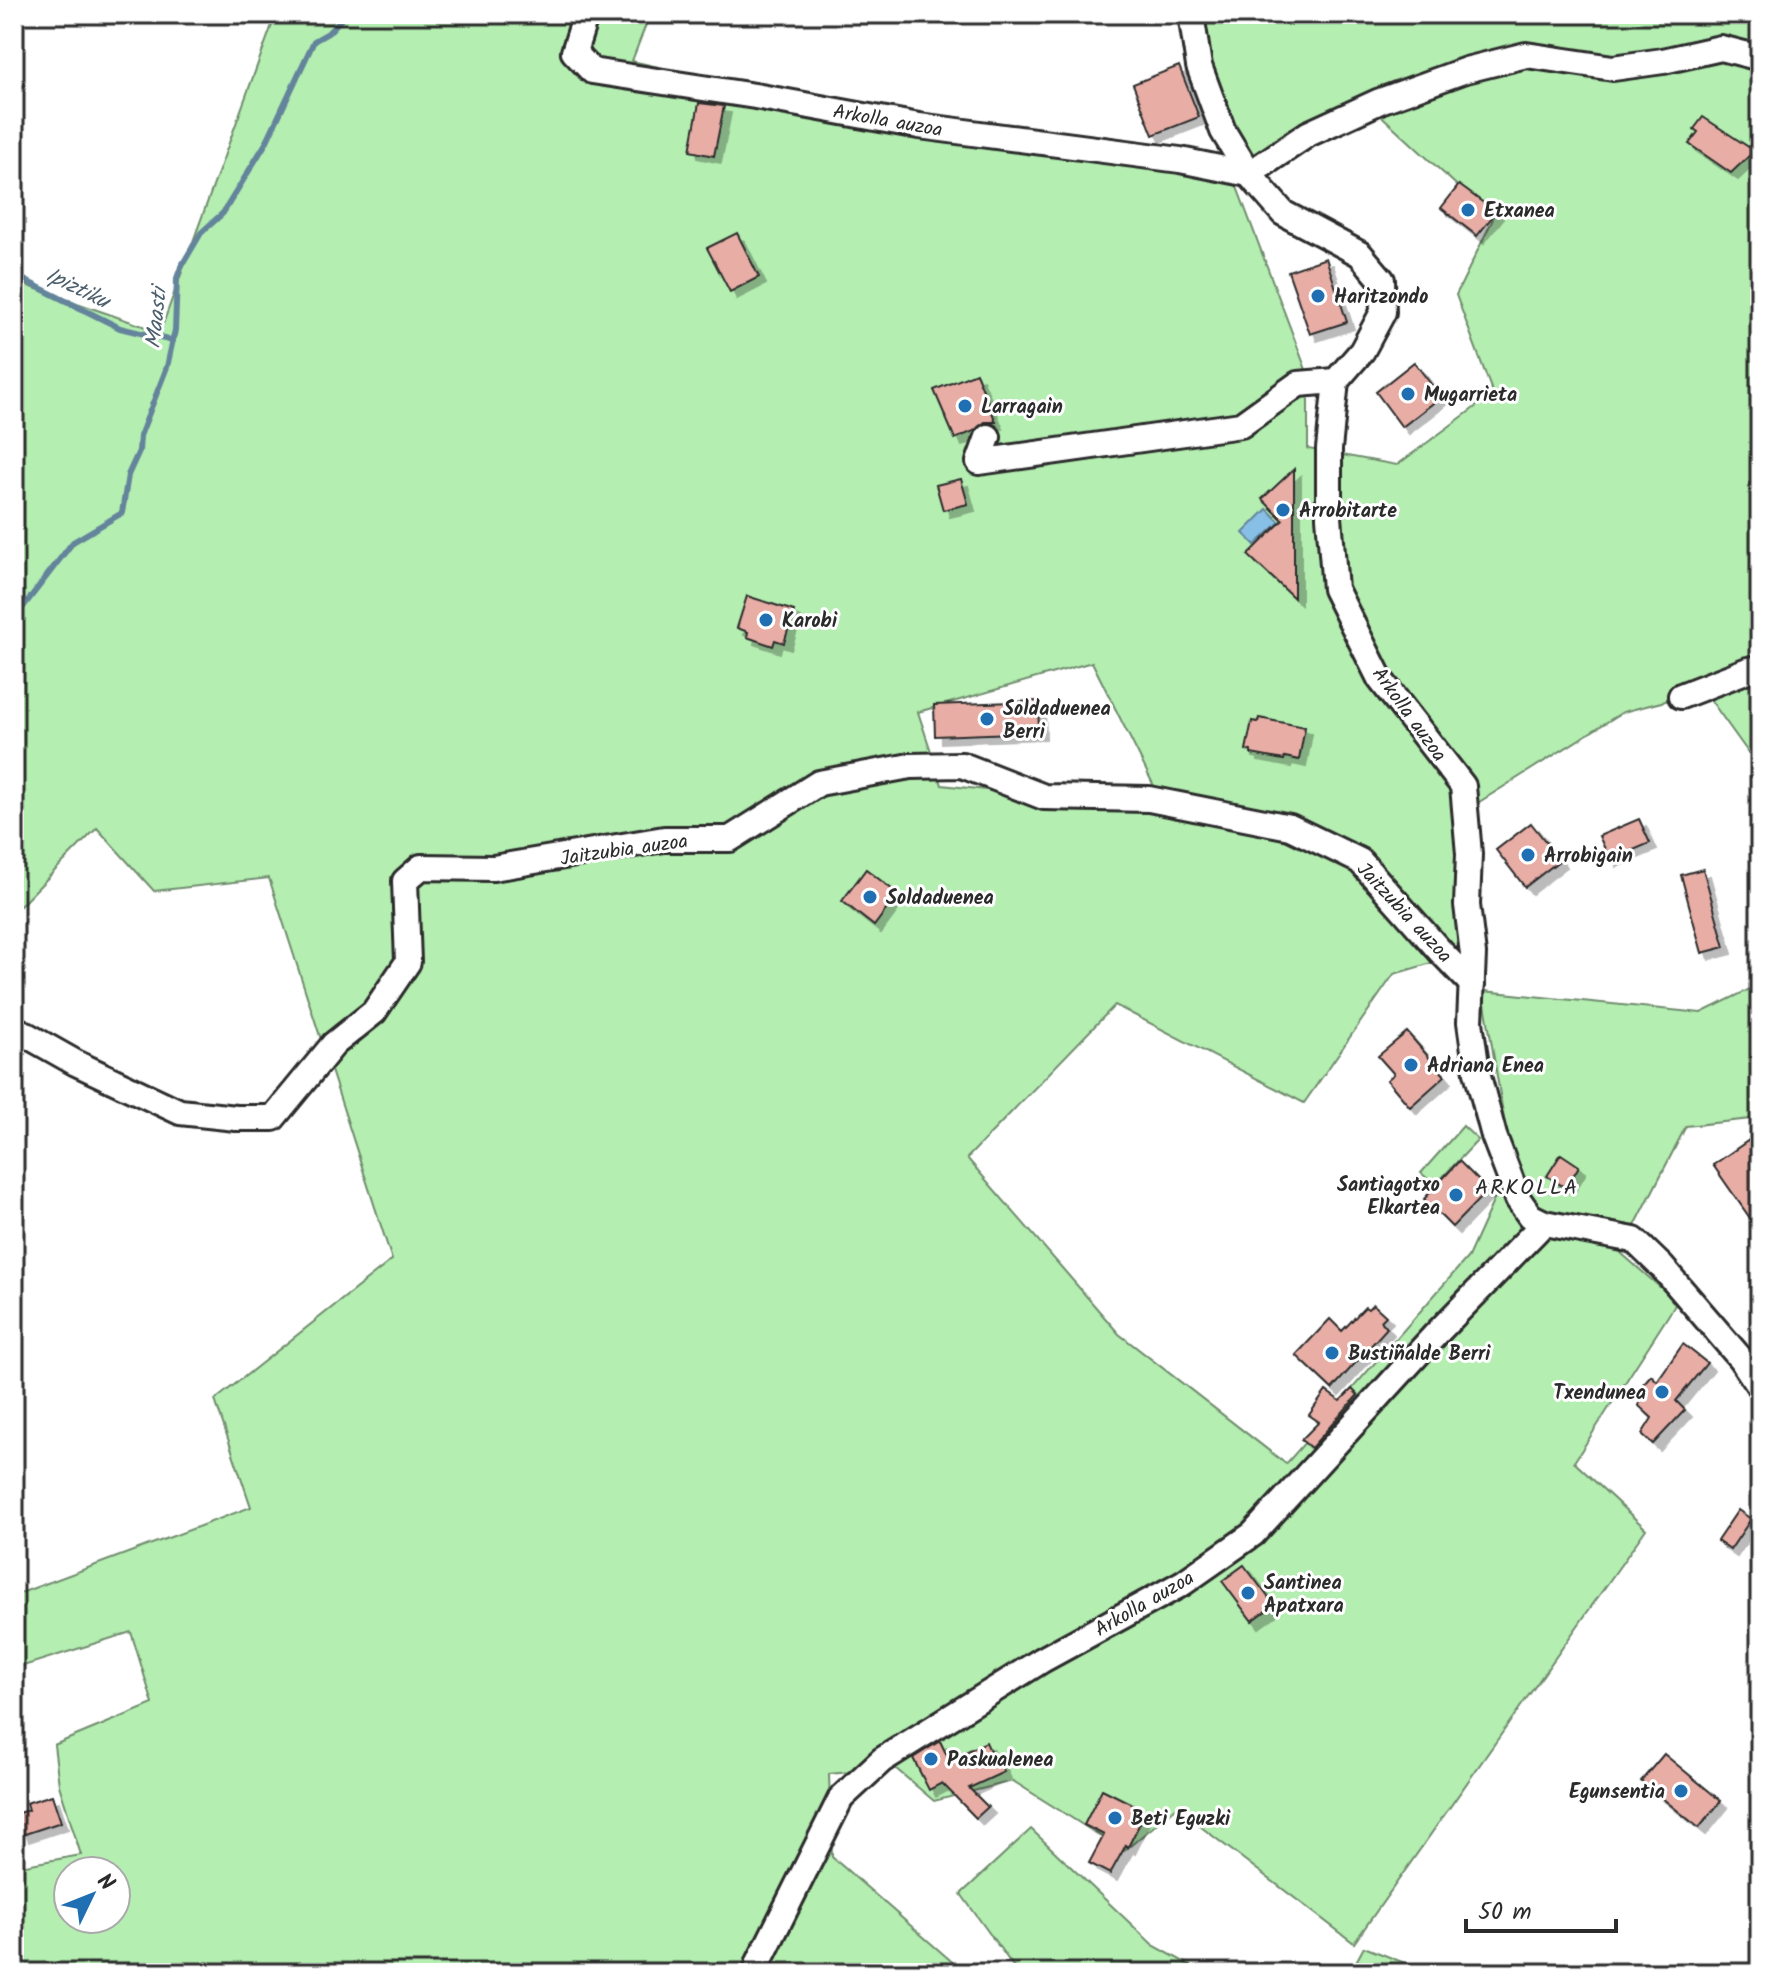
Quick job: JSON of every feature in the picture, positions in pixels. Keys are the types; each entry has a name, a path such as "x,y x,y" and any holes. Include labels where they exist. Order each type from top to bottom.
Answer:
{"street":[{"name":"Arkolla auzoa","path":"586,14 574,52 592,71 919,126 1180,160 1249,174"},
{"path":"988,437 979,462 1241,425 1298,384 1336,381 1362,351 1383,312 1382,280 1360,254 1283,213 1249,174 1223,131 1199,66 1191,14"},
{"path":"1249,174 1308,134 1380,101 1466,70 1526,55 1613,68 1721,48 1760,58"},
{"name":"Arkolla auzoa","path":"756,1973 841,1798 882,1760 1042,1660 1183,1583 1253,1534 1436,1334 1544,1223 1530,1216 1518,1199 1494,1136 1477,1072 1470,1022 1473,954 1467,905 1469,854 1463,786 1380,679 1335,589 1329,517 1329,449 1336,381"},
{"path":"1681,696 1760,668"},
{"name":"Jaitzubia auzoa","path":"14,1028 76,1063 180,1112 273,1118 334,1044 374,1012 408,962 405,881 421,867 493,868 664,839 730,839 819,783 910,766 962,765 1044,797 1149,799 1290,827 1360,861 1472,984"},
{"path":"1544,1223 1634,1240 1672,1278 1741,1359 1760,1387"}],"green space":[{"path":"276,14 650,14 632,61 865,114 1231,170 1203,14 1715,14 1760,22 1760,769 1704,691 1623,712 1468,809 1469,952 1394,974 1304,1103 1115,1005 967,1158 1119,1334 1286,1464 1468,1257 1511,1162 1483,991 1701,1013 1760,984 1760,1118 1686,1126 1621,1253 1677,1302 1574,1462 1646,1529 1354,1943 1176,1808 1124,1851 1013,1781 934,1801 895,1768 829,1774 832,1857 965,1973 20,1973 14,1942 14,1867 52,1860 52,1935 132,1935 132,1855 81,1855 59,1785 54,1745 153,1704 131,1632 14,1669 14,1585 18,1594 251,1507 215,1400 392,1260 269,878 154,891 97,828 14,912 14,281 160,332","holes":["1360,96 1493,219 1456,295 1493,394 1397,465 1308,449 1308,375 1231,171","1092,662 1166,810 942,785 918,712"]},
{"path":"1463,1126 1478,1140 1435,1185 1421,1173"},
{"path":"1031,1829 1153,1945 1204,1973 1018,1973 961,1894"},
{"path":"1364,1947 1430,1973 1350,1973"}],"water":[{"path":"1267,509 1280,522 1255,545 1243,533"}],"building":[{"path":"1179,66 1199,117 1153,135 1133,84"},
{"path":"699,103 724,106 714,156 690,151"},
{"path":"1703,117 1750,148 1750,155 1731,173 1689,144 1698,132 1694,129"},
{"name":"Etxanea","path":"1459,185 1496,212 1477,236 1441,208"},
{"path":"737,233 759,277 730,292 707,248"},
{"name":"Haritzondo","path":"1326,258 1347,322 1310,334 1288,271"},
{"name":"Mugarrieta","path":"1414,362 1441,397 1402,427 1376,392"},
{"name":"Larragain","path":"976,373 996,422 985,422 974,431 955,439 934,390"},
{"name":"Arrobitarte","path":"1294,469 1294,598 1248,555 1283,520 1262,499"},
{"path":"961,479 968,504 943,510 936,485"},
{"name":"Karobi","path":"747,596 794,611 784,643 775,640 773,646 747,637 748,632 737,628"},
{"name":"Soldaduenea Berri","path":"1038,701 1039,732 935,736 934,705"},
{"path":"1259,718 1305,727 1299,760 1251,754 1246,750 1252,721 1258,722"},
{"path":"1639,819 1650,843 1610,860 1599,836"},
{"name":"Arrobigain","path":"1531,823 1560,860 1525,887 1496,850"},
{"name":"Soldaduenea","path":"866,869 898,894 874,926 842,901"},
{"path":"1703,869 1725,947 1702,953 1681,875"},
{"name":"Adriana Enea","path":"1407,1032 1445,1076 1410,1107 1387,1080 1394,1074 1378,1056"},
{"path":"1752,1138 1760,1150 1760,1211 1750,1218 1713,1165"},
{"path":"1561,1154 1579,1166 1566,1188 1547,1176"},
{"name":"Santiagotxo Elkartea","path":"1459,1161 1488,1190 1452,1227 1424,1199"},
{"name":"Bustiñalde Berri","path":"1373,1304 1386,1316 1381,1321 1387,1328 1332,1389 1296,1355 1330,1319 1342,1331 1365,1307 1368,1309"},
{"name":"Txendunea","path":"1683,1344 1707,1363 1676,1401 1685,1410 1653,1444 1642,1434 1652,1418 1639,1406 1643,1384 1651,1375 1657,1381"},
{"path":"1352,1389 1358,1395 1311,1448 1301,1440 1319,1422 1309,1415 1326,1391 1340,1401"},
{"path":"1738,1510 1751,1519 1730,1550 1717,1541"},
{"name":"Santinea Apatxara","path":"1244,1565 1274,1605 1252,1621 1222,1581"},
{"path":"940,1741 949,1760 986,1742 994,1760 998,1758 1004,1772 969,1788 988,1807 976,1818 942,1783 929,1790 913,1758"},
{"name":"Egunsentia","path":"1664,1754 1721,1801 1699,1828 1641,1781"},
{"name":"Beti Eguzki","path":"1102,1789 1146,1811 1110,1874 1089,1863 1104,1835 1084,1825"},
{"path":"52,1795 61,1822 22,1835 15,1814 28,1810 26,1803"}],"waterway":[{"name":"Maasti","path":"14,625 20,611 73,542 122,513 128,475 139,451 140,436 167,367 175,330 177,278 181,267 201,233 223,213 266,143 314,41 328,33 346,14"},
{"name":"Ipiztiku","path":"14,275 120,328 173,341"}],"place":[{"name":"Etxanea","path":"1468,210"},
{"name":"Haritzondo","path":"1318,296"},
{"name":"Mugarrieta","path":"1408,394"},
{"name":"Larragain","path":"965,406"},
{"name":"Arrobitarte","path":"1283,510"},
{"name":"Karobi","path":"766,620"},
{"name":"Soldaduenea Berri","path":"987,719"},
{"name":"Arrobigain","path":"1528,855"},
{"name":"Soldaduenea","path":"870,897"},
{"name":"Adriana Enea","path":"1411,1065"},
{"name":"Santiagotxo Elkartea","path":"1456,1195"},
{"name":"Bustiñalde Berri","path":"1332,1353"},
{"name":"Txendunea","path":"1662,1392"},
{"name":"Santinea Apatxara","path":"1248,1593"},
{"name":"Paskualenea","path":"931,1759"},
{"name":"Egunsentia","path":"1681,1791"},
{"name":"Beti Eguzki","path":"1115,1818"}],"district":[{"name":"ARKOLLA","path":"1527,1186"}]}
